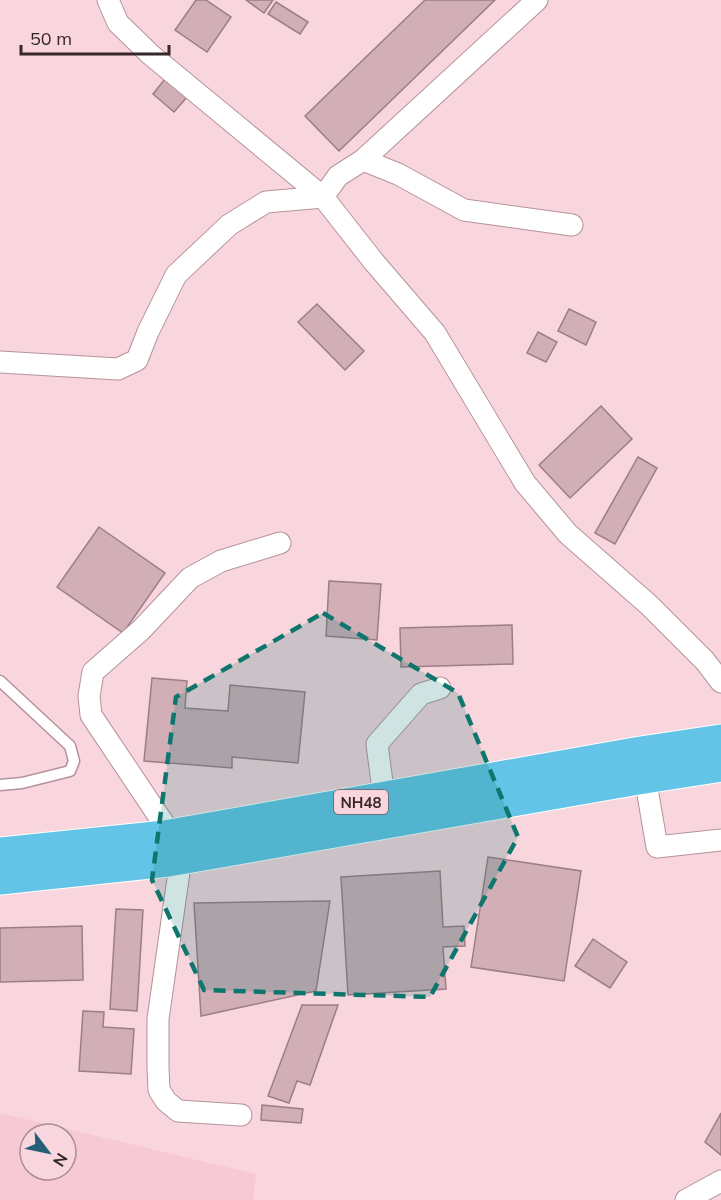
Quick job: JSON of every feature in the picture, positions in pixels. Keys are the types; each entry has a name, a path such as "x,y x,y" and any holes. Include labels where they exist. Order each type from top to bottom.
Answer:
{"highway":[{"name":"NH48","path":"330,820 384,798 721,741"},
{"name":"NH48","path":"0,878 89,870 176,847 330,820 721,765"},
{"name":"NH48","path":"0,854 176,847"}],"street":[{"path":"108,0 118,22 151,55 323,197 374,262 435,333 525,483 568,534 649,605 705,661 721,682"},
{"path":"0,362 118,369 137,360 176,275 229,225 266,202 323,197 338,176 363,160 537,0"},
{"path":"363,160 398,174 464,210 572,225"},
{"path":"241,1115 178,1111 166,1101 159,1090 159,1019 176,847 91,715 89,696 93,672 141,630 190,578 221,561 280,543"},
{"path":"384,798 377,744 421,694 440,688"},
{"path":"645,777 657,846 721,840"},
{"path":"686,1200 721,1181"}],"lane":[{"path":"0,681 70,746 74,761 70,771 22,783 0,785"}],"highlighted area":[{"path":"323,613 458,693 518,837 430,997 204,990 152,880 176,697"}],"shaded area":[{"path":"0,1113 38,1122 18,1122 18,1182 78,1182 78,1132 256,1174 253,1200 0,1200"}],"building":[{"path":"196,0 206,0 231,17 207,52 175,30"},
{"path":"246,0 273,0 264,13"},
{"path":"425,0 495,0 339,151 305,116"},
{"path":"276,2 308,22 300,34 268,14"},
{"path":"165,79 187,97 174,112 153,94"},
{"path":"317,304 364,351 345,370 298,322"},
{"path":"569,309 596,322 586,345 558,331"},
{"path":"538,332 557,342 546,362 527,353"},
{"path":"601,406 632,439 570,498 539,465"},
{"path":"638,457 657,468 615,544 595,533"},
{"path":"99,527 165,573 123,633 57,587"},
{"path":"329,581 381,584 377,640 326,636"},
{"path":"512,625 513,664 401,667 400,628"},
{"path":"152,678 187,681 185,708 228,711 230,685 305,692 298,763 232,757 232,768 144,761"},
{"path":"488,857 581,871 564,981 471,967"},
{"path":"440,871 443,927 464,926 465,946 443,947 446,989 348,995 341,877"},
{"path":"330,901 316,991 201,1016 194,903"},
{"path":"116,909 143,910 137,1011 110,1009"},
{"path":"82,926 83,980 0,982 0,928"},
{"path":"593,939 627,962 610,988 575,966"},
{"path":"302,1005 338,1005 310,1085 297,1081 289,1103 268,1096"},
{"path":"83,1011 104,1012 103,1027 134,1029 131,1074 79,1071"},
{"path":"262,1105 303,1109 301,1123 261,1120"},
{"path":"721,1113 721,1155 705,1142"}]}
